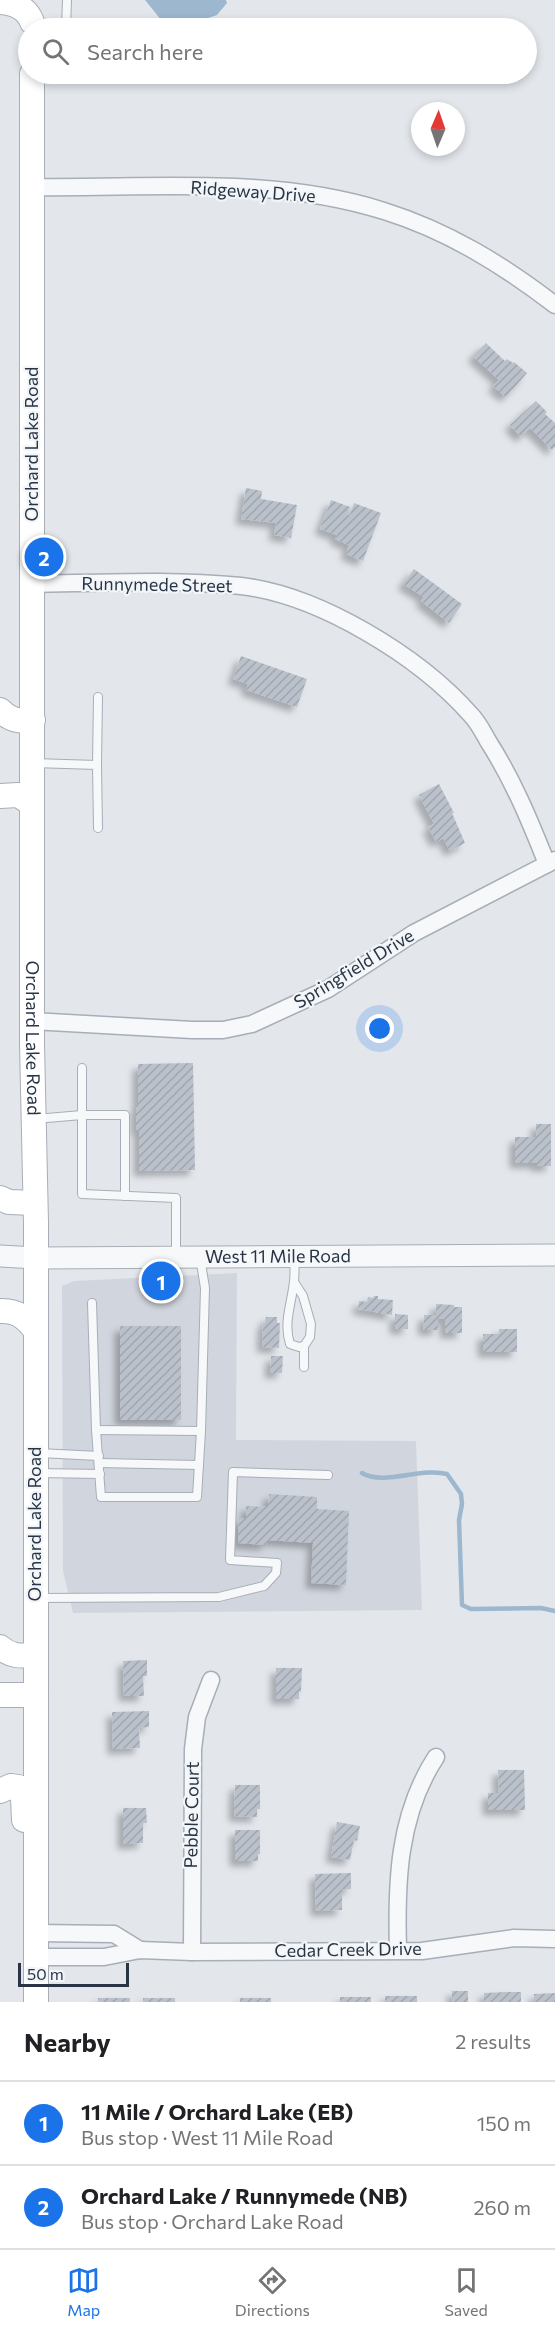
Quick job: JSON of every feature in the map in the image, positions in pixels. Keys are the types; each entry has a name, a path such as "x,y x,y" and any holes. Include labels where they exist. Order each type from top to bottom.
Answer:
{"main road":[{"path":"0,2 17,5 32,17"},
{"name":"Orchard Lake Road","path":"32,84 32,1022 36,1258 36,2002"},
{"path":"0,710 10,718 22,721 33,720"},
{"path":"0,796 18,795 32,804"},
{"path":"0,1198 9,1202 35,1203"},
{"path":"0,1311 16,1313 27,1319 36,1331"},
{"path":"0,1647 18,1656 35,1655"},
{"path":"0,1695 36,1695"},
{"path":"0,1791 11,1786 18,1787 23,1798 23,1916 36,1965"}],"street":[{"name":"Ridgeway Drive","path":"32,187 267,189 328,198 384,211 433,229 480,253 521,279 555,305"},
{"name":"Runnymede Street","path":"32,584 195,583 243,586 297,600 339,616 431,678 472,716 510,779 551,862"},
{"name":"Springfield Drive","path":"32,1022 192,1030 223,1030 252,1024 328,989 414,933 551,862"},
{"name":"West 11 Mile Road","path":"0,1256 36,1258 555,1255"},
{"name":"Pebble Court","path":"192,1952 193,1749 197,1717 211,1680"},
{"path":"398,1950 396,1913 399,1862 406,1825 426,1774 436,1757"},
{"name":"Cedar Creek Drive","path":"36,1933 114,1934 140,1950"},
{"name":"Cedar Creek Drive","path":"36,1965 140,1950 192,1952 422,1951 514,1938 555,1939"}],"lane":[{"path":"66,18 67,0"},
{"path":"98,697 98,828"},
{"path":"33,764 97,765"},
{"path":"82,1068 82,1194 176,1198 176,1256"},
{"path":"34,1119 82,1115 125,1115 125,1196"},
{"path":"92,1303 96,1430 101,1497 197,1497 205,1288 200,1256"},
{"path":"294,1256 294,1282 286,1323 287,1336 290,1344 304,1346"},
{"path":"294,1282 303,1296 311,1324 310,1337 304,1346 304,1366"},
{"path":"96,1430 201,1431"},
{"path":"36,1463 99,1460 199,1465"},
{"path":"36,1463 100,1474"},
{"path":"35,1598 219,1597 264,1586 276,1573 277,1563 230,1560 233,1472 328,1475"}],"shaded area":[{"path":"237,1273 236,1440 416,1441 422,1610 73,1613 63,1571 62,1286 74,1281"}],"water":[{"path":"145,0 226,0 227,3 217,15 208,18 160,18"}],"building":[{"path":"486,343 505,361 507,359 514,362 527,373 506,397 493,386 499,380 473,356"},
{"path":"536,401 555,423 555,447 552,450 530,428 521,437 510,425"},
{"path":"246,488 262,491 261,499 297,505 291,538 274,535 276,523 241,519"},
{"path":"331,500 350,507 347,514 350,515 354,503 381,513 363,561 346,554 349,545 335,539 337,535 320,529"},
{"path":"414,569 462,604 449,623 421,601 424,597 403,584"},
{"path":"241,656 307,679 297,707 246,690 248,684 233,679"},
{"path":"439,784 454,813 452,813 465,843 450,851 443,838 436,842 428,827 434,824 419,795"},
{"path":"193,1063 195,1170 139,1171 139,1130 136,1130 138,1064"},
{"path":"536,1124 551,1124 551,1166 515,1163 515,1137 536,1137"},
{"path":"378,1296 378,1299 393,1300 392,1315 358,1309 359,1301 367,1302 368,1297 373,1298"},
{"path":"436,1304 462,1307 462,1333 445,1333 445,1319 438,1318 438,1330 423,1330 424,1315 436,1315"},
{"path":"395,1314 408,1315 408,1329 395,1329"},
{"path":"266,1317 277,1317 277,1323 280,1323 279,1348 262,1347 263,1323"},
{"path":"120,1326 181,1326 181,1420 120,1420"},
{"path":"499,1329 517,1329 517,1352 483,1352 483,1334 499,1334"},
{"path":"271,1356 283,1356 282,1373 270,1373"},
{"path":"269,1494 317,1497 317,1509 349,1511 346,1585 311,1583 313,1543 267,1540 266,1545 238,1543 239,1518 246,1518 246,1506 268,1507"},
{"path":"147,1660 147,1676 143,1676 144,1696 124,1696 123,1661"},
{"path":"276,1668 302,1668 299,1699 276,1699"},
{"path":"149,1711 149,1727 139,1728 140,1748 113,1749 112,1712"},
{"path":"498,1770 524,1770 525,1810 488,1810 488,1793 499,1793"},
{"path":"235,1785 260,1785 260,1809 257,1809 257,1817 234,1816"},
{"path":"123,1808 146,1808 147,1823 143,1823 143,1843 123,1844"},
{"path":"337,1822 360,1826 357,1841 354,1840 350,1860 331,1857"},
{"path":"235,1830 260,1830 258,1861 235,1861"},
{"path":"351,1873 351,1889 342,1889 342,1910 316,1911 315,1874"},
{"path":"452,1991 468,1991 468,2002 452,2002"},
{"path":"521,1992 521,2002 484,2002 484,1993"},
{"path":"555,1993 555,2002 534,2002 534,1994"},
{"path":"385,1996 417,1996 417,2002 385,2002"},
{"path":"340,1997 371,1997 371,2002 340,2002"},
{"path":"98,1998 130,1998 130,2002 98,2002"},
{"path":"143,1998 175,1998 175,2002 143,2002"},
{"path":"240,1998 271,1998 271,2002 240,2002"}],"waterway":[{"path":"362,1473 381,1478 437,1472 447,1474 461,1494 459,1520 462,1605 471,1609 541,1608 555,1611"}],"place":[{"name":"Orchard Lake / Runnymede (NB)","path":"44,557"},
{"name":"11 Mile / Orchard Lake (EB)","path":"161,1281"}]}
